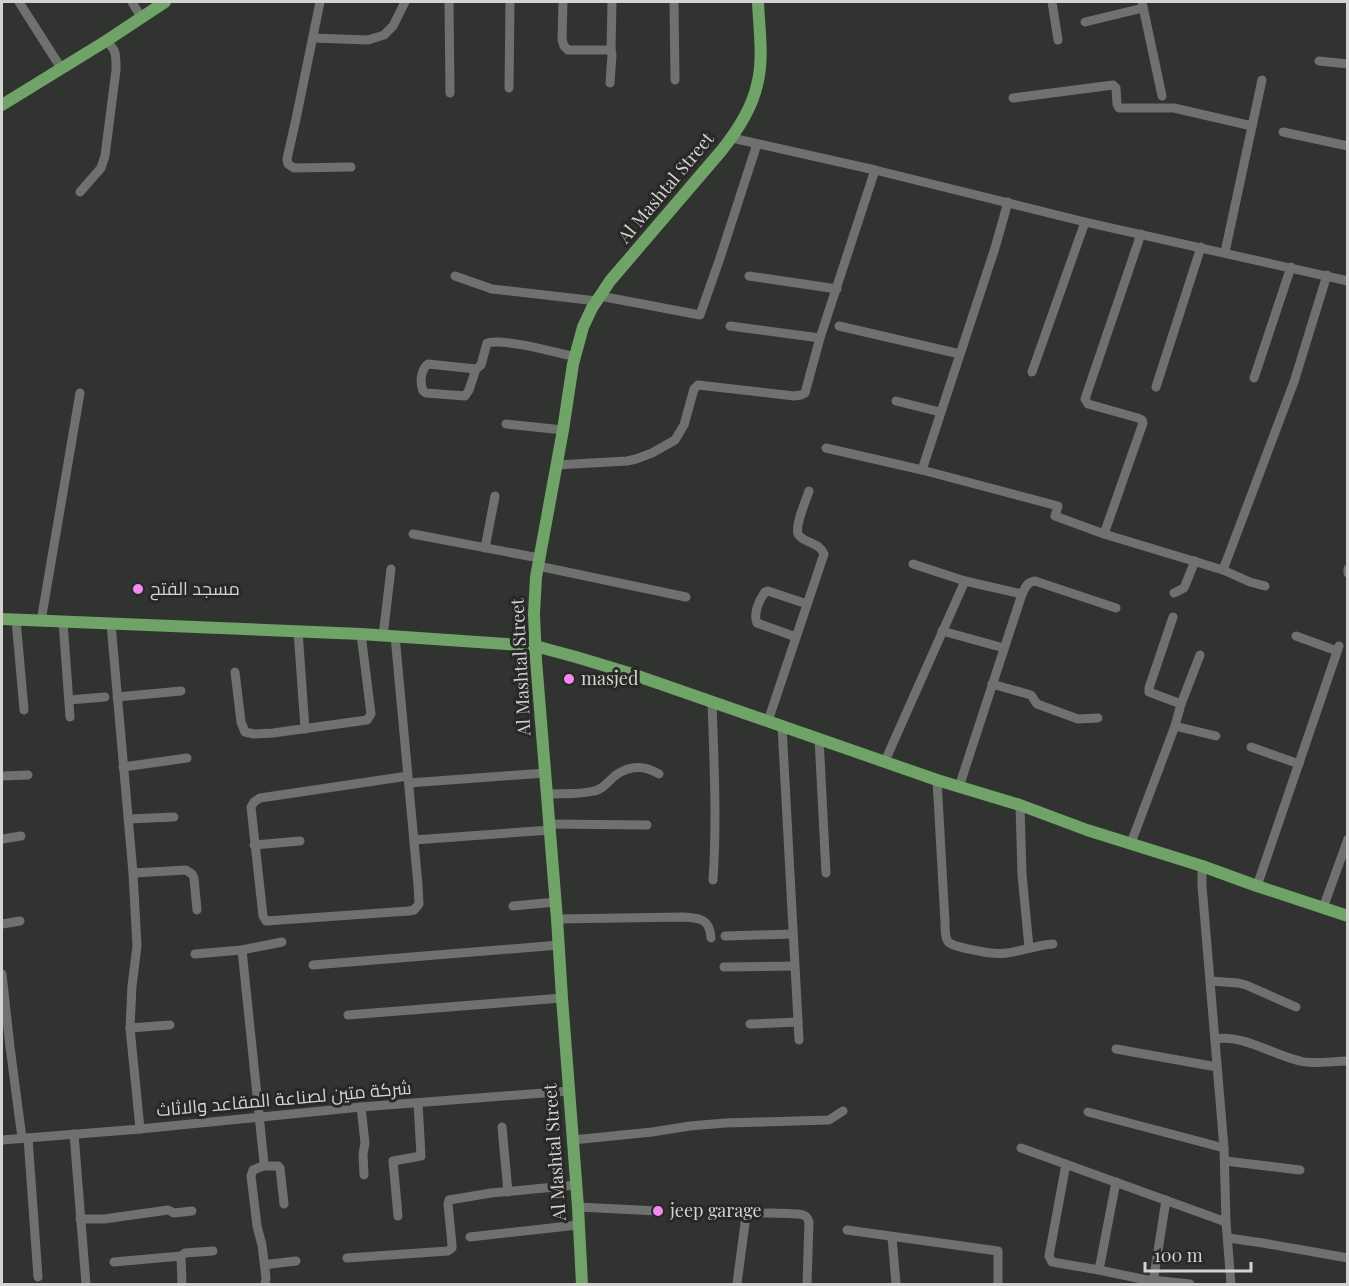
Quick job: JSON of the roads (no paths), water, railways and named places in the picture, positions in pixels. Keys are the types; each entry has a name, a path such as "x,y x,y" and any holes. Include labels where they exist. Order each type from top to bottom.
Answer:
{"main road":[{"path":"2,105 165,2"},
{"name":"Al Mashtal Street","path":"582,1284 558,919 535,646 534,596 538,562 575,357 583,327 610,281 732,138 746,114 757,86 760,59 758,2"},
{"path":"2,619 361,634 535,646 629,673 937,780 1020,805 1087,830 1202,866 1347,916"}],"street":[{"path":"20,2 61,68"},
{"path":"132,2 141,17"},
{"path":"320,2 287,159 288,164 294,168 351,167"},
{"path":"313,38 368,40 384,35 393,26 405,2"},
{"path":"449,2 450,93"},
{"path":"509,88 510,2"},
{"path":"563,2 562,40 564,46 568,50 610,50"},
{"path":"610,82 612,2"},
{"path":"674,2 675,80"},
{"path":"1052,2 1058,40"},
{"path":"1085,22 1142,5 1162,96"},
{"path":"80,192 101,168 105,156 116,63 113,47 106,41"},
{"path":"1319,61 1347,64"},
{"path":"1225,252 1262,80"},
{"path":"1013,98 1113,84 1116,88 1119,108 1174,108 1252,126"},
{"path":"1283,132 1347,146"},
{"path":"732,138 875,170 1085,222 1347,280"},
{"path":"455,276 492,289 599,298 700,315 757,144"},
{"path":"556,465 627,461 652,453 675,441 684,425 694,389 698,385 801,395 805,393 820,338 875,170"},
{"path":"922,470 1008,202"},
{"path":"1032,372 1085,222"},
{"path":"1104,534 1143,423 1138,418 1088,404 1085,399 1141,234"},
{"path":"1156,387 1201,247"},
{"path":"1254,378 1291,267"},
{"path":"1223,570 1294,382 1327,275"},
{"path":"749,276 837,289"},
{"path":"730,326 820,338"},
{"path":"839,326 960,354"},
{"path":"476,369 428,364 422,371 423,392 465,396 476,369 481,365 487,343 493,341 575,357"},
{"path":"41,621 80,393"},
{"path":"896,401 940,412"},
{"path":"506,424 563,430"},
{"path":"825,448 922,470 1058,506 1055,516 1104,534 1223,570 1264,586"},
{"path":"768,721 825,554 819,546 798,535 797,531 809,491"},
{"path":"485,548 495,496"},
{"path":"412,534 485,548 686,597"},
{"path":"1174,593 1184,588 1195,561"},
{"path":"913,564 965,581 1022,594"},
{"path":"391,569 389,636 408,779 419,904 414,910 266,921 263,916 251,807 260,798 408,779 545,773"},
{"path":"885,761 965,581"},
{"path":"959,787 1027,584 1035,581 1116,608"},
{"path":"796,637 757,623 755,615 762,595 768,591 807,604"},
{"path":"1173,617 1149,692 1181,704"},
{"path":"16,620 24,710"},
{"path":"63,622 70,717"},
{"path":"111,624 134,873 137,946 130,1028 140,1129"},
{"path":"298,631 305,729"},
{"path":"942,631 1004,648"},
{"path":"235,672 241,722 245,732 273,733 368,720 370,701 361,634"},
{"path":"1257,886 1338,649 1296,636"},
{"path":"1131,843 1200,656"},
{"path":"993,684 1031,695 1037,704 1078,719 1098,718"},
{"path":"117,697 181,691"},
{"path":"69,700 105,697"},
{"path":"712,702 715,798 713,880"},
{"path":"782,726 799,1040"},
{"path":"1174,726 1216,736"},
{"path":"819,738 826,873"},
{"path":"1251,747 1299,764"},
{"path":"123,767 187,758"},
{"path":"547,794 595,791 603,788 616,775 634,767 648,768 659,774"},
{"path":"2,776 28,775"},
{"path":"937,780 947,939 952,945 994,953 1006,953 1053,944"},
{"path":"1020,805 1022,874 1029,948"},
{"path":"128,819 174,817"},
{"path":"414,840 549,827 647,825"},
{"path":"2,839 21,836"},
{"path":"1323,908 1347,839"},
{"path":"254,845 300,841"},
{"path":"1202,866 1225,1161 1226,1222 1231,1284"},
{"path":"134,873 186,870 194,878 197,910"},
{"path":"513,906 556,902"},
{"path":"558,919 696,918 708,925 711,938"},
{"path":"2,924 20,921"},
{"path":"725,936 792,934"},
{"path":"195,954 242,950 282,942"},
{"path":"313,965 559,945"},
{"path":"242,950 263,1166"},
{"path":"724,967 794,966"},
{"path":"2,974 6,1047 25,1138 38,1277"},
{"path":"1210,981 1246,985 1296,1007"},
{"path":"348,1015 562,998"},
{"path":"750,1024 798,1022"},
{"path":"130,1028 170,1025"},
{"path":"1215,1039 1239,1040 1305,1062 1347,1061"},
{"path":"1116,1049 1217,1067"},
{"name":"شركة متين لصناعة المقاعد والاثاث","path":"2,1140 361,1107 569,1091"},
{"path":"398,1216 393,1161 421,1156 418,1103"},
{"path":"361,1107 365,1143 364,1175"},
{"path":"573,1140 725,1123 829,1120 843,1111"},
{"path":"1088,1112 1224,1148"},
{"path":"502,1127 508,1192"},
{"path":"74,1134 86,1284"},
{"path":"1022,1148 1226,1222"},
{"path":"1225,1161 1300,1170"},
{"path":"1066,1164 1049,1256 1052,1262 1147,1280 1190,1284"},
{"path":"265,1284 262,1245 257,1226 251,1176 253,1170 263,1166 280,1168 284,1204"},
{"path":"1099,1270 1116,1182"},
{"path":"347,1258 448,1251 452,1248 449,1200 491,1193 576,1185"},
{"path":"1152,1280 1166,1200"},
{"path":"578,1208 658,1211"},
{"path":"80,1220 168,1210 174,1213 192,1211"},
{"path":"737,1284 745,1223 751,1214 760,1213 799,1214 807,1218 809,1222 807,1284"},
{"path":"470,1237 578,1225"},
{"path":"847,1230 998,1251 998,1284"},
{"path":"892,1237 896,1284"},
{"path":"1228,1238 1347,1258"},
{"path":"262,1245 267,1245 268,1248 273,1284"},
{"path":"114,1262 213,1251"},
{"path":"182,1256 182,1284"},
{"path":"270,1264 296,1261"}],"place":[{"name":"مسجد الفتح","path":"138,589"},
{"name":"masjed","path":"569,679"},
{"name":"jeep garage","path":"658,1211"}]}
